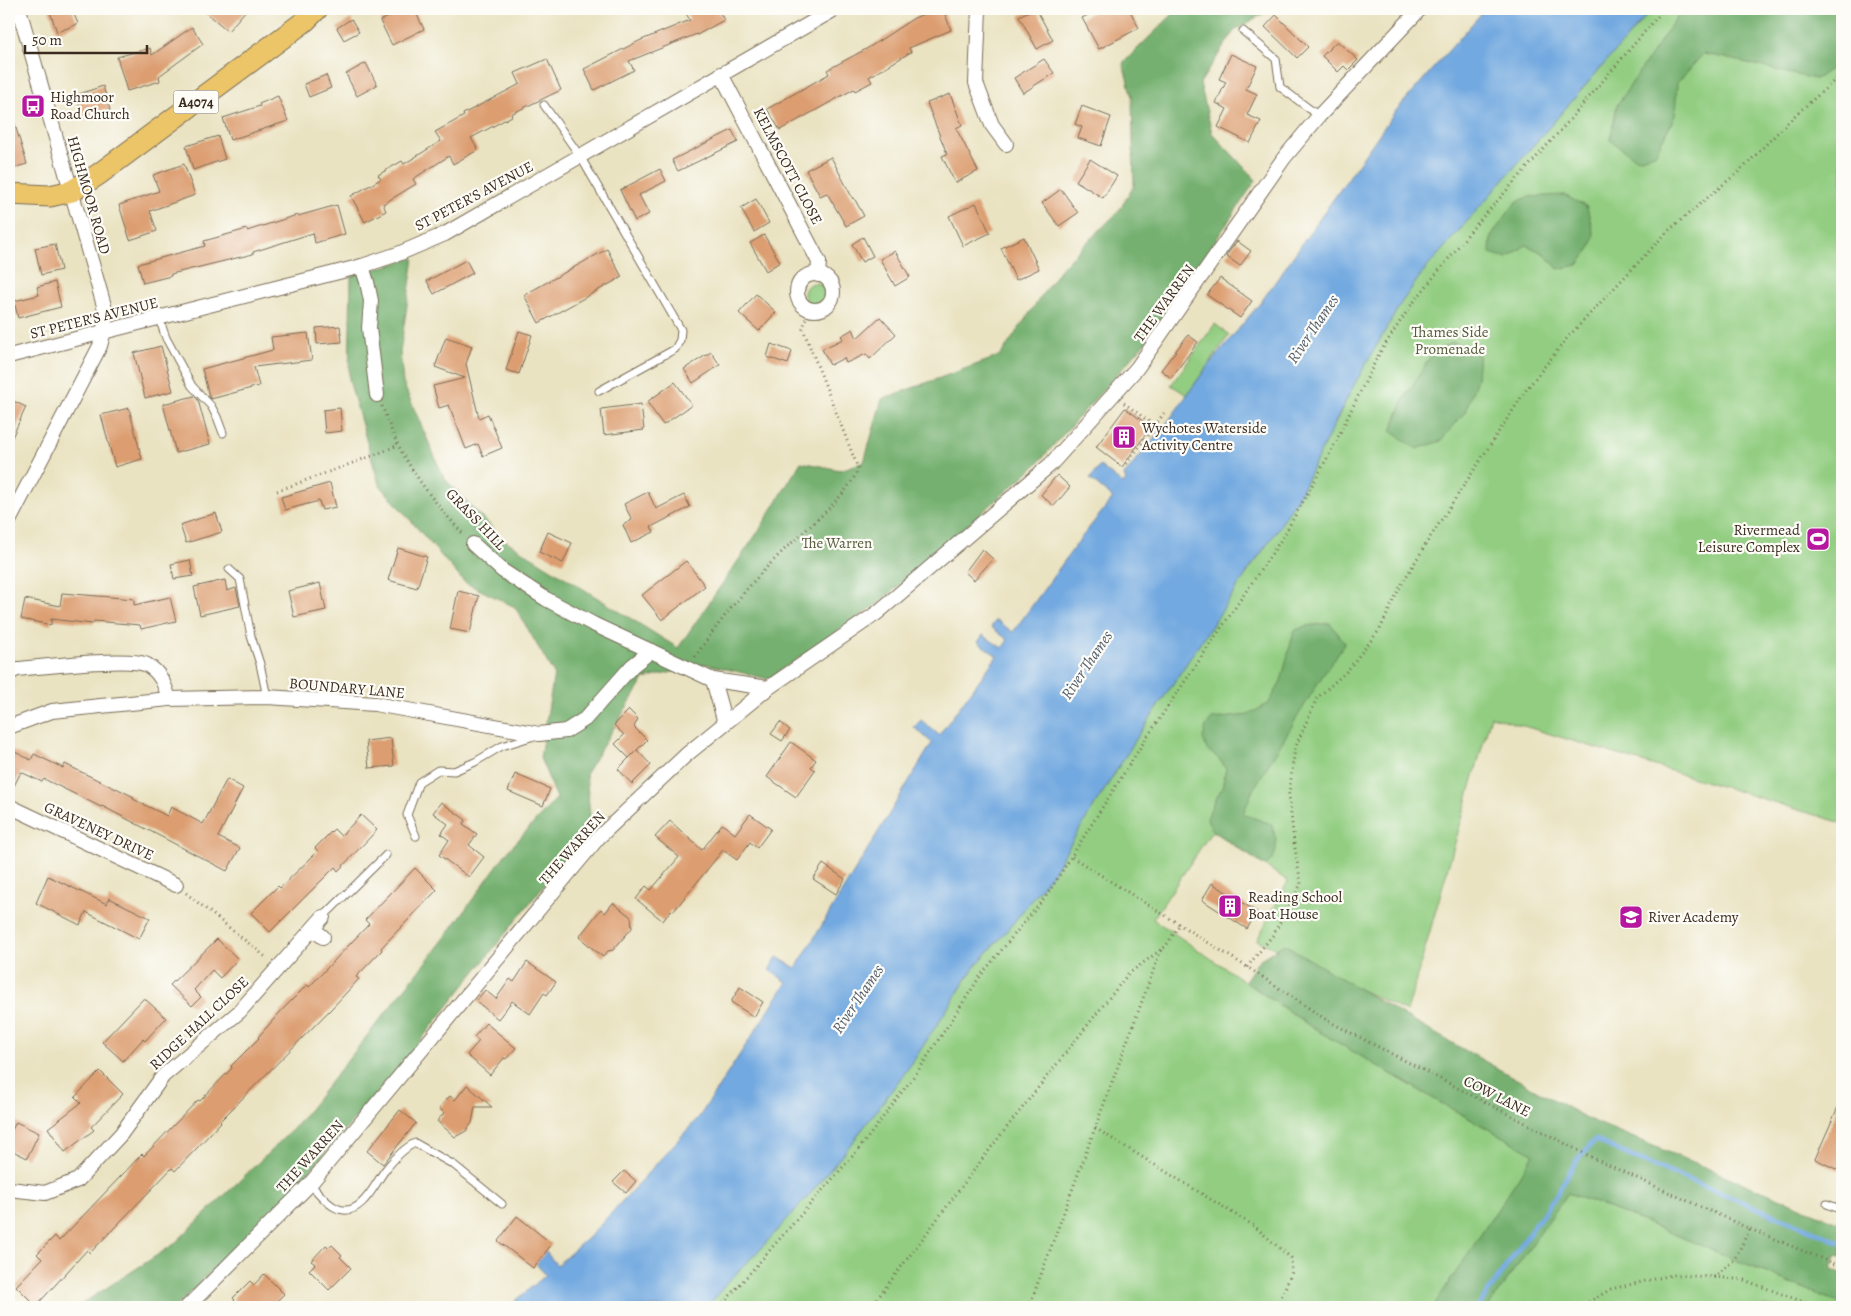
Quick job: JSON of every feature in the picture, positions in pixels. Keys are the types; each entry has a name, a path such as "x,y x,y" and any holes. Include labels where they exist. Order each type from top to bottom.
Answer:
{"main road":[{"name":"A4074","path":"9,194 50,196 72,191 100,174 306,22 317,9"}],"street":[{"name":"HIGHMOOR ROAD","path":"9,522 100,346 104,333 105,309 19,9"},
{"name":"ST PETER'S AVENUE","path":"9,356 362,266 398,254 445,234 835,9"},
{"path":"979,9 976,83 992,125 1006,144"},
{"name":"THE WARREN","path":"187,1307 310,1184 598,838 686,755 768,688 877,613 1051,464 1137,368 1284,158 1319,116 1420,9"},
{"name":"KELMSCOTT CLOSE","path":"721,74 819,262 818,275 824,277 832,286 832,298 825,307 820,310 808,309"},
{"path":"362,266 368,282 371,301 369,328 377,395"},
{"path":"808,309 799,301 797,290 802,280 807,276 818,275"},
{"name":"GRASS HILL","path":"473,544 503,570 546,599 651,651 713,680 768,688"},
{"name":"BOUNDARY LANE","path":"9,728 52,711 169,699 267,697 375,704 539,734 566,731 585,719 632,666 651,651"},
{"path":"9,673 17,669 26,668 119,662 145,664 156,671 164,683 169,699"},
{"path":"713,680 726,723"},
{"name":"GRAVENEY DRIVE","path":"9,806 176,885"},
{"name":"RIDGE HALL CLOSE","path":"9,1189 45,1193 78,1180 121,1134 163,1076 239,1012 279,967 318,933 323,917"}],"lane":[{"path":"1244,31 1276,59 1280,87 1319,116"},
{"path":"544,106 580,156 681,330 680,340 675,349 599,390"},
{"path":"159,318 166,338 192,386 211,406 223,432"},
{"path":"229,569 240,579 251,636 260,664 267,697"},
{"path":"416,836 407,815 419,782 438,770 454,772 476,762 502,746 539,734"},
{"name":"RIDGE HALL CLOSE","path":"323,917 386,855"},
{"path":"310,1184 333,1206 341,1210 353,1208 371,1194 385,1170 408,1147 416,1143 454,1164 502,1204"},
{"path":"1827,1204 1842,1210"}],"path":[{"path":"720,1307 863,1144 920,1068 981,975 1047,895 1145,740 1283,537 1330,453 1379,354 1409,308 1473,228 1568,122 1664,9"},
{"path":"1247,967 1273,934 1301,884 1294,843 1289,794 1295,748 1317,698 1347,671 1380,629 1400,587 1428,539 1526,390 1568,337 1668,231 1744,167 1792,118 1842,74"},
{"path":"687,668 721,618 781,552 822,515 855,477 858,468 803,329 808,309"},
{"name":"GRASS HILL","path":"377,395 398,445 418,479 444,514 473,544"},
{"path":"1124,403 1155,426"},
{"path":"1124,467 1164,413"},
{"path":"277,491 398,445"},
{"name":"COW LANE","path":"1072,856 1247,967 1328,1021 1597,1160 1842,1268"},
{"path":"176,885 279,967"},
{"path":"871,1307 994,1145 1128,974 1166,946 1180,925"},
{"path":"1029,1307 1161,949"},
{"path":"1096,1128 1254,1226 1291,1258 1292,1272 1277,1307"},
{"path":"1714,1277 1734,1260 1750,1229"},
{"path":"1580,1307 1611,1289 1672,1275 1744,1280 1817,1307"}],"green space":[{"name":"The Warren","path":"1178,9 1271,9 1234,31 1200,83 1212,133 1256,180 1152,335 1035,466 879,603 768,679 706,664 644,679 586,773 591,826 401,1065 303,1179 176,1307 77,1307 173,1245 294,1128 444,939 507,852 557,798 540,758 554,674 515,607 464,582 379,484 349,380 351,276 414,258 400,352 403,383 444,478 503,539 678,648 760,529 801,462 840,470 864,462 882,399 1000,356 1060,269 1118,212 1134,186 1132,97 1123,63"},
{"name":"Thames Side Promenade","path":"1652,9 1842,9 1842,823 1491,716 1407,1012 1257,940 1288,881 1212,831 1153,919 1313,1028 1441,1103 1535,1154 1433,1307 707,1307 810,1194 855,1139 912,1063 973,969 1010,927 1053,872 1138,736 1299,495 1354,385 1401,303 1423,272"},
{"path":"1682,9 1842,9 1842,61 1816,79 1703,54 1677,83 1675,116 1655,154 1637,159 1610,140 1617,105"},
{"path":"1564,195 1587,207 1594,236 1591,247 1578,265 1558,269 1545,254 1526,245 1507,258 1490,253 1491,236 1516,202 1528,197"},
{"path":"815,283 825,290 826,294 819,304 815,305 805,298 804,294 811,284"},
{"path":"1215,324 1229,335 1187,395 1171,385"},
{"path":"1453,342 1479,352 1477,379 1465,412 1441,441 1417,449 1391,431 1404,399 1433,352"},
{"path":"1330,623 1345,643 1321,678 1253,790 1243,814 1271,824 1275,835 1276,852 1274,857 1265,866 1212,830 1207,819 1213,803 1222,788 1226,768 1217,757 1207,750 1203,738 1206,726 1212,719 1248,715 1269,703 1281,681 1294,631 1305,626"},
{"path":"1284,944 1411,1020 1588,1119 1842,1224 1842,1256 1835,1255 1831,1268 1842,1274 1842,1304 1637,1219 1568,1193 1488,1307 1433,1307 1534,1154 1441,1103 1313,1028 1245,981 1259,960"},
{"path":"1568,1193 1637,1219 1842,1304 1842,1307 1488,1307"}],"water":[{"name":"River Thames","path":"1485,9 1652,9 1423,272 1401,303 1354,385 1299,495 1276,532 1138,736 1053,872 1010,927 973,969 912,1063 855,1139 810,1194 707,1307 508,1307 546,1275 534,1261 545,1251 557,1265 592,1234 699,1117 787,982 769,970 777,957 796,968 932,743 914,727 921,720 939,735 997,656 978,642 983,635 1002,648 1008,640 991,627 996,620 1013,632 1081,538 1113,498 1090,479 1100,466 1123,484 1126,480 1125,474 1167,423 1207,367 1261,302 1394,113"}],"building":[{"path":"49,9 72,9 78,24 57,32"},
{"path":"202,9 247,9 228,31"},
{"path":"405,9 414,9 424,29 392,45 380,21"},
{"path":"683,9 718,9 724,20 697,35 629,61 634,70 594,90 584,69 639,41 690,20"},
{"path":"936,9 943,9 951,30 909,48 911,52 869,77 872,82 855,91 854,89 780,130 767,109 829,74 827,70 868,48 914,18"},
{"path":"1036,9 1053,40 1037,49 1019,16"},
{"path":"1099,9 1129,9 1139,28 1099,49 1082,18"},
{"path":"1276,15 1308,47 1297,58 1265,27"},
{"path":"351,19 359,32 344,40 337,28"},
{"path":"192,27 203,44 159,76 160,81 127,91 117,57 150,48 152,55"},
{"path":"1337,41 1358,60 1348,70 1344,66 1338,72 1322,56"},
{"path":"1231,54 1257,66 1246,89 1257,94 1247,115 1261,121 1250,143 1218,127 1227,109 1216,103 1226,82 1219,79"},
{"path":"547,59 561,90 511,114 512,116 471,138 478,150 453,164 449,156 413,179 416,184 383,204 386,211 365,222 351,196 381,179 378,175 402,161 404,164 441,141 435,132 464,116 463,114 520,84 515,73"},
{"path":"1044,59 1054,73 1023,93 1014,78"},
{"path":"366,63 377,85 357,96 346,74"},
{"path":"326,75 331,88 309,97 304,84"},
{"path":"103,86 110,110 83,118 76,95"},
{"path":"950,94 962,125 956,128 978,171 955,183 942,156 947,154 927,103"},
{"path":"278,96 288,121 230,140 223,118 260,106 259,104"},
{"path":"1082,106 1111,117 1101,146 1078,138 1082,127 1075,124"},
{"path":"12,115 27,164 9,169 9,116"},
{"path":"732,130 738,142 678,171 672,160"},
{"path":"218,136 225,159 193,170 186,146"},
{"path":"831,157 864,216 846,226 827,193 820,196 806,170"},
{"path":"1090,159 1117,176 1103,198 1076,181"},
{"path":"184,164 195,195 150,211 157,231 130,240 119,205 159,191 153,175"},
{"path":"660,169 666,181 639,195 649,214 635,221 620,190"},
{"path":"1061,189 1078,213 1059,226 1042,203"},
{"path":"756,199 769,223 754,232 741,208"},
{"path":"976,203 990,233 963,246 949,216"},
{"path":"337,205 345,234 315,243 313,233 253,252 253,254 171,274 171,276 143,283 138,264 205,246 204,241 247,229 247,231"},
{"path":"764,235 780,262 766,271 750,243"},
{"path":"863,237 873,256 862,262 852,244"},
{"path":"1024,237 1039,269 1016,280 1001,248"},
{"path":"1237,241 1251,251 1240,266 1226,256"},
{"path":"55,244 61,270 41,275 35,248"},
{"path":"607,249 622,277 539,323 524,295"},
{"path":"895,251 910,277 895,286 880,259"},
{"path":"466,260 473,273 434,294 427,281"},
{"path":"1220,278 1252,301 1240,318 1207,295"},
{"path":"55,282 61,307 18,318 14,301 39,295 37,287"},
{"path":"756,294 776,312 759,331 739,313"},
{"path":"880,317 896,334 870,359 866,354 846,363 844,358 830,365 822,349 843,339 841,336 853,329 857,338"},
{"path":"340,326 342,342 317,344 316,328"},
{"path":"519,331 532,335 519,374 506,370"},
{"path":"308,333 312,360 254,367 259,386 211,399 209,396 202,369 273,350 271,337"},
{"path":"1188,335 1198,342 1171,378 1161,370"},
{"path":"446,337 472,346 466,364 479,418 488,414 502,448 483,456 478,444 466,449 449,405 439,408 433,386 465,378 435,367"},
{"path":"771,344 792,351 788,364 767,357"},
{"path":"161,346 173,391 145,398 134,353"},
{"path":"711,352 720,365 693,383 684,369"},
{"path":"675,382 692,405 663,425 647,402"},
{"path":"194,396 198,400 210,444 176,453 163,404"},
{"path":"9,399 26,407 9,444"},
{"path":"641,404 644,430 604,435 601,409"},
{"path":"129,408 142,459 115,467 101,415"},
{"path":"340,408 342,431 325,433 323,410"},
{"name":"Wychotes Waterside Activity Centre","path":"1125,408 1151,427 1122,467 1096,447"},
{"path":"1057,475 1070,487 1054,506 1041,495"},
{"path":"330,483 336,507 322,510 319,501 285,510 281,497"},
{"path":"648,492 656,509 684,495 690,507 651,527 654,532 631,543 623,525 632,520 624,504"},
{"path":"216,513 222,532 186,543 180,525"},
{"path":"548,532 572,543 563,563 539,552"},
{"path":"398,548 427,557 417,588 388,580"},
{"path":"982,549 993,559 974,580 965,572"},
{"path":"190,560 193,576 174,579 171,564"},
{"path":"686,561 705,586 662,620 642,595"},
{"path":"225,580 227,591 236,588 240,606 200,615 194,587"},
{"path":"320,583 326,610 294,617 288,591"},
{"path":"458,591 479,596 470,633 450,629"},
{"path":"62,593 134,599 134,605 170,597 176,621 141,629 140,625 94,621 93,624 51,619 51,625 21,619 25,599 60,606"},
{"path":"629,710 638,719 634,727 647,740 629,758 615,744 624,735 614,725"},
{"path":"780,722 790,730 782,741 771,734"},
{"path":"391,738 394,766 369,768 366,741"},
{"path":"791,742 816,760 811,767 815,770 796,797 767,777"},
{"path":"9,749 31,760 34,754 63,768 65,764 134,797 133,799 167,816 171,807 203,824 227,779 243,788 218,837 240,848 227,871 102,806 44,779 42,782 21,772 9,796"},
{"path":"637,750 651,765 632,784 618,769"},
{"path":"515,774 550,789 543,806 508,791"},
{"path":"441,802 466,820 463,824 477,834 469,845 484,857 469,877 439,855 449,840 441,834 448,824 433,813"},
{"path":"750,814 771,829 757,848 750,842 737,860 723,850 673,912 671,910 663,921 636,899 646,886 651,890 679,857 655,837 670,821 702,850 722,824 735,834"},
{"path":"361,815 377,830 338,871 335,867 270,932 251,913 318,851 315,848 334,829 341,836"},
{"path":"823,864 845,879 836,894 813,879"},
{"path":"415,868 437,890 381,948 382,950 356,977 359,979 332,1008 220,1121 175,1171 172,1168 90,1253 87,1250 36,1306 16,1286 42,1259 37,1254 55,1236 59,1241 142,1154 144,1156 198,1100 200,1101 232,1068 231,1066 259,1038 283,1009 307,985 309,987 369,924 365,920"},
{"path":"48,876 107,904 109,898 150,918 139,939 86,912 80,925 36,903"},
{"name":"Reading School Boat House","path":"1212,883 1257,912 1247,929 1202,900"},
{"path":"613,903 631,917 632,928 613,950 608,951 603,957 579,937 601,909 605,913"},
{"path":"217,939 238,959 220,978 212,970 194,990 201,997 192,1006 170,985"},
{"path":"527,962 556,982 547,995 544,993 530,1014 512,1001 498,1019 476,1001 485,990 496,999 510,979 514,982"},
{"path":"740,987 763,1002 754,1017 731,1002"},
{"path":"144,998 166,1018 123,1061 102,1042"},
{"path":"486,1023 516,1048 506,1059 504,1058 490,1075 467,1055 479,1041 474,1037"},
{"path":"100,1071 123,1094 91,1127 94,1130 65,1152 48,1128 81,1103 75,1097"},
{"path":"467,1085 492,1107 475,1107 472,1123 466,1131 455,1137 437,1121 444,1113 439,1108 450,1096 455,1100"},
{"path":"1842,1098 1842,1172 1815,1159"},
{"path":"400,1110 416,1123 383,1164 367,1151"},
{"path":"16,1122 39,1133 27,1158 9,1149 9,1136"},
{"path":"624,1171 636,1181 626,1193 613,1182"},
{"path":"517,1216 552,1244 533,1268 498,1241"},
{"path":"326,1245 329,1248 332,1245 351,1268 329,1290 309,1270 315,1264 311,1261"},
{"path":"264,1274 284,1294 271,1307 228,1307 235,1300 233,1298 250,1281 254,1285"}],"waterway":[{"path":"1478,1307 1556,1195 1576,1161 1595,1140 1842,1243"}],"place":[{"name":"Highmoor Road Church","path":"33,106"},
{"name":"Wychotes Waterside Activity Centre","path":"1124,437"},
{"name":"Rivermead Leisure Complex","path":"1818,539"},
{"name":"Reading School Boat House","path":"1230,906"},
{"name":"River Academy","path":"1631,917"}]}
